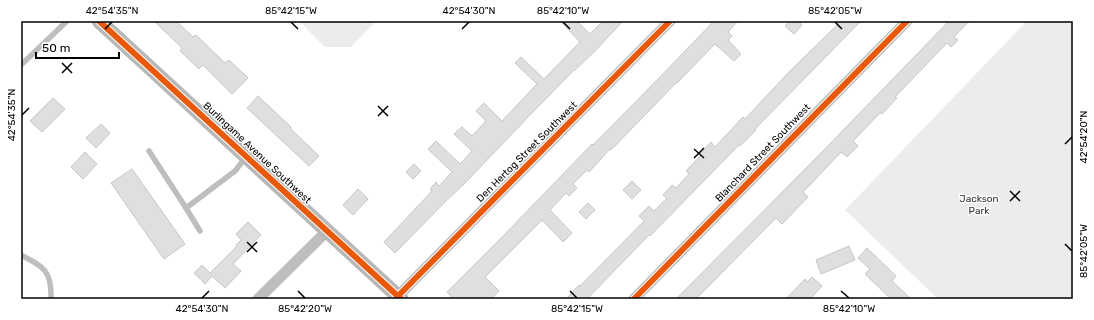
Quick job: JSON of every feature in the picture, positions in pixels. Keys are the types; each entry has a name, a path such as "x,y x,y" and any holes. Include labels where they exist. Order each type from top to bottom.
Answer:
{"street":[{"name":"Burlingame Avenue Southwest","path":"99,21 400,298"},
{"name":"Den Hertog Street Southwest","path":"400,298 670,21"},
{"name":"Blanchard Street Southwest","path":"634,299 907,21"},
{"path":"258,299 327,231"}],"lane":[{"path":"21,65 67,21"},
{"path":"149,151 200,231"},
{"path":"186,208 235,171 247,157"},
{"path":"21,256 39,265 46,272 51,284 51,299"}],"green space":[{"path":"299,21 376,21 351,47 325,47"},
{"name":"Jackson Park","path":"1027,21 1073,21 1073,299 938,299 845,210"}],"building":[{"path":"154,21 176,21 193,37 196,35 225,63 229,60 248,78 232,94 203,65 199,69 180,51 182,48"},
{"path":"560,21 577,21 590,34 603,21 623,21 395,253 384,242 432,191 430,189 436,182 439,186 452,172 428,149 436,141 460,164 472,151 454,134 462,127 472,136 486,121 476,111 484,103 502,121 537,84 515,63 521,57 544,79 580,42"},
{"path":"714,21 738,21 728,32 732,36 728,40 741,54 734,61 715,44 589,172 587,170 573,184 577,188 569,196 566,193 550,210 572,233 563,242 542,220 485,277 499,291 491,299 453,299 447,292"},
{"path":"790,21 798,21 802,25 794,34 785,26"},
{"path":"841,21 861,21 755,129 756,130 740,146 739,145 650,236 649,235 587,299 566,299 644,221 639,216 649,206 654,211 667,198 663,195 672,185 676,188 689,174 686,171 711,142 715,147 743,117 745,119 787,74"},
{"path":"949,21 969,21 954,37 958,40 951,47 947,43 895,97 897,98 882,114 880,113 853,141 858,146 847,157 841,152 803,192 808,197 782,224 776,218 696,299 676,299 821,153"},
{"path":"258,96 319,156 309,166 247,108"},
{"path":"53,98 65,109 42,132 30,121"},
{"path":"101,124 110,133 96,148 86,138"},
{"path":"85,152 97,164 83,179 71,167"},
{"path":"414,164 421,171 413,179 406,172"},
{"path":"132,169 185,244 164,259 111,183"},
{"path":"632,181 641,190 632,199 623,190"},
{"path":"358,189 368,199 353,215 343,205"},
{"path":"588,203 595,210 586,219 579,212"},
{"path":"248,222 261,235 233,264 241,271 225,288 212,276 205,284 194,273 202,265 210,273 237,246 236,245 241,240 236,234"},
{"path":"849,246 855,260 821,274 816,260"},
{"path":"867,248 896,276 892,281 911,299 891,299 865,274 870,269 858,258"},
{"path":"812,277 822,286 810,299 786,299 805,279 807,282"}],"cycle path":[{"path":"99,21 401,299"},
{"path":"398,296 670,21"},
{"path":"634,299 907,21"}]}
